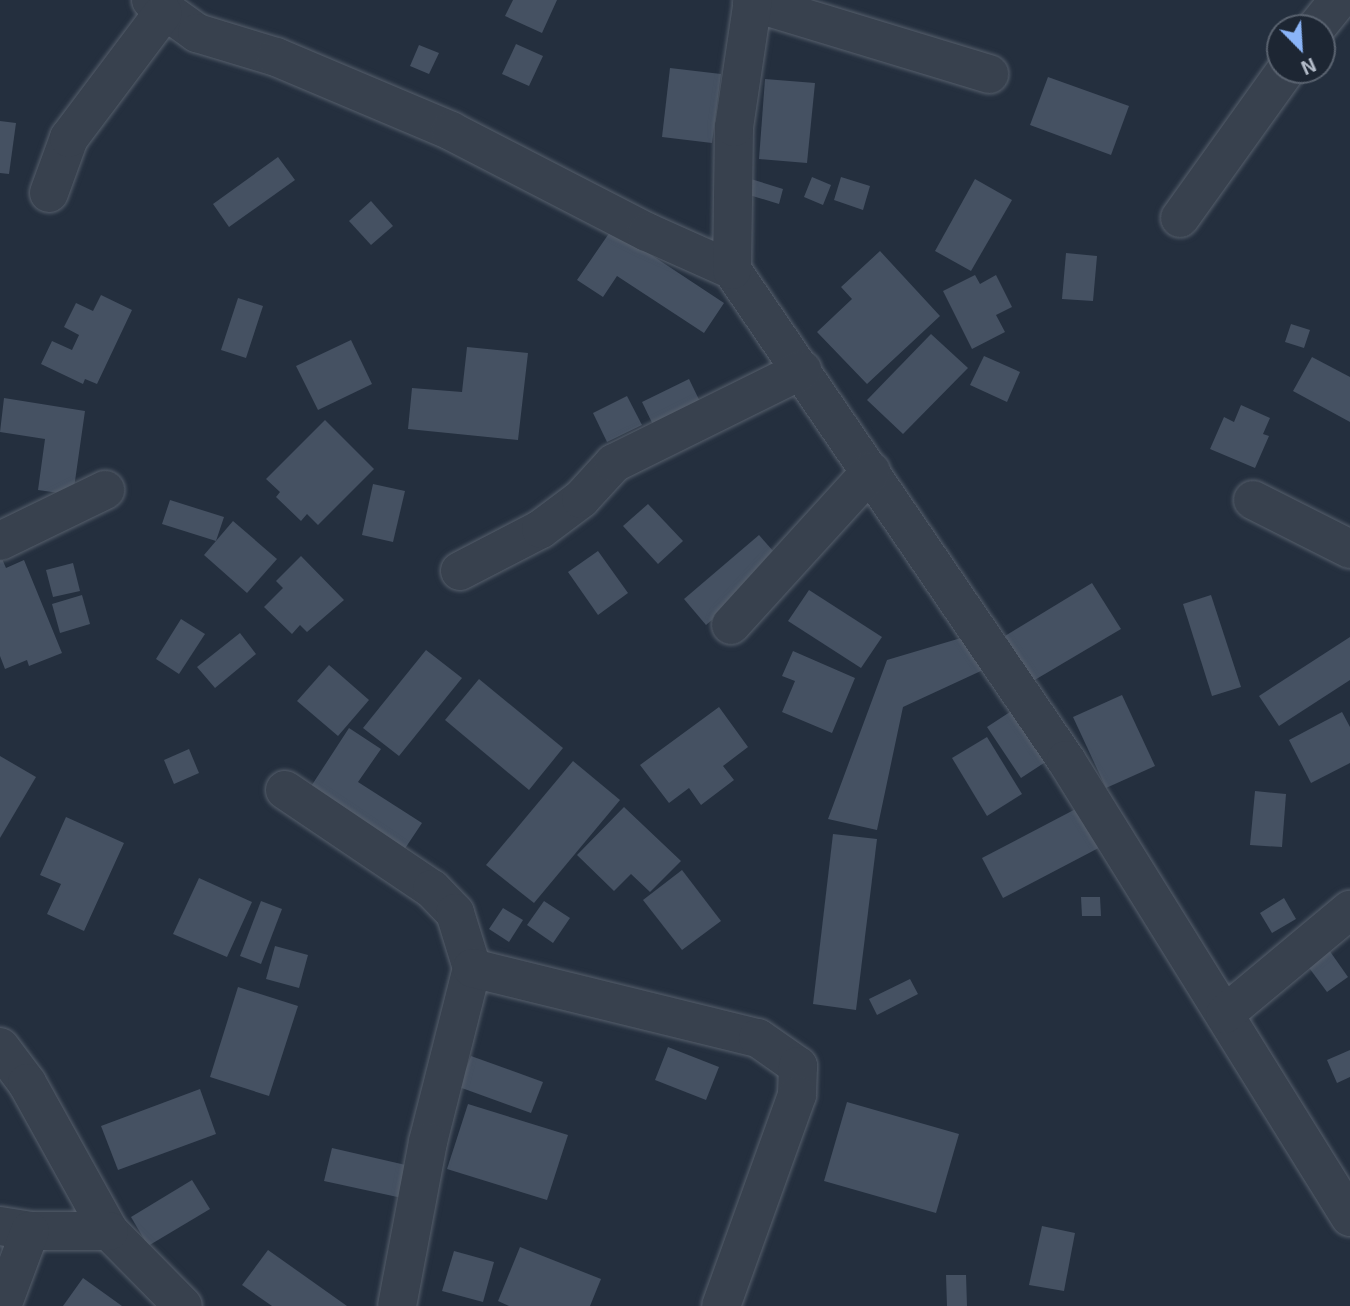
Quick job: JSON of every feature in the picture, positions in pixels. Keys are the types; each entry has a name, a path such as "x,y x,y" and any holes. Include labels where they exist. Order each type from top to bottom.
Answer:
{"street":[{"path":"1328,14 1339,0"},
{"path":"732,270 734,127 752,1 989,74"},
{"path":"49,193 69,138 158,6 197,33 276,57 451,131 647,232 732,270 1066,760 1350,1217"},
{"path":"1180,218 1276,84"},
{"path":"460,571 541,528 581,499 614,463 802,370"},
{"path":"732,625 871,471"},
{"path":"0,541 105,490"},
{"path":"1253,500 1350,549"},
{"path":"285,790 432,889 455,913 472,968 428,1142 397,1306"},
{"path":"1225,1014 1350,910"},
{"path":"472,968 758,1038 798,1066 797,1095 721,1306"},
{"path":"0,1047 27,1083 109,1231 183,1306"},
{"path":"2,1306 15,1228 109,1231"}],"building":[{"path":"513,0 557,0 542,33 505,16"},
{"path":"516,44 543,56 529,86 502,74"},
{"path":"419,45 439,53 429,74 410,66"},
{"path":"670,68 721,74 712,143 662,137"},
{"path":"1048,77 1129,106 1111,155 1030,125"},
{"path":"765,79 815,83 807,163 759,159"},
{"path":"0,121 16,123 9,174 0,173"},
{"path":"278,157 295,180 229,227 213,204"},
{"path":"812,177 831,185 823,205 804,197"},
{"path":"841,177 870,186 863,210 834,200"},
{"path":"751,179 783,189 779,204 746,194"},
{"path":"975,179 1012,200 971,271 935,251"},
{"path":"371,201 393,226 371,245 349,221"},
{"path":"612,229 724,303 704,333 617,276 603,297 577,280"},
{"path":"880,251 940,316 867,384 817,332 852,299 841,287"},
{"path":"1066,253 1097,256 1093,301 1062,299"},
{"path":"975,275 980,284 996,275 1012,307 996,315 1005,332 972,349 943,291"},
{"path":"101,295 132,310 97,384 85,379 83,384 41,364 52,341 72,350 79,335 64,327 76,303 93,311"},
{"path":"238,298 263,306 246,358 221,350"},
{"path":"1291,324 1310,330 1304,348 1285,342"},
{"path":"931,334 968,368 903,434 867,400"},
{"path":"351,340 372,384 318,410 296,366"},
{"path":"467,347 528,353 518,440 408,429 412,388 462,392"},
{"path":"984,356 1020,372 1007,402 970,385"},
{"path":"1312,357 1350,377 1350,422 1293,391"},
{"path":"689,379 705,412 658,435 642,402"},
{"path":"627,396 642,425 607,442 593,413"},
{"path":"4,398 85,411 73,495 38,490 45,439 0,432"},
{"path":"1241,405 1270,418 1263,434 1269,436 1255,468 1210,449 1224,417 1234,422"},
{"path":"325,420 374,469 318,525 307,514 301,521 276,497 280,492 266,479"},
{"path":"373,484 405,491 393,542 362,535"},
{"path":"170,500 224,517 216,541 162,524"},
{"path":"648,504 683,541 658,564 623,526"},
{"path":"233,521 277,559 247,593 204,555"},
{"path":"759,535 782,561 706,625 684,599"},
{"path":"598,551 628,593 598,615 568,572"},
{"path":"0,554 6,568 24,560 62,653 29,666 27,660 5,669 0,656"},
{"path":"301,556 344,600 307,632 300,625 292,634 264,607 283,588 276,581"},
{"path":"73,563 80,591 53,597 46,570"},
{"path":"1092,583 1121,629 1033,681 1005,636"},
{"path":"809,590 882,637 861,668 788,621"},
{"path":"82,595 90,624 60,633 52,604"},
{"path":"1211,595 1241,687 1212,696 1183,604"},
{"path":"181,619 205,634 179,674 156,659"},
{"path":"240,633 256,654 215,688 197,667"},
{"path":"971,635 983,670 903,707 877,830 828,819 887,660"},
{"path":"1350,637 1350,680 1279,726 1259,696"},
{"path":"426,650 462,678 399,756 363,728"},
{"path":"793,651 855,678 832,733 782,712 795,681 782,676"},
{"path":"329,665 369,700 338,736 297,701"},
{"path":"479,679 563,748 529,790 445,720"},
{"path":"1122,695 1155,766 1106,788 1073,717"},
{"path":"719,707 748,747 723,766 734,780 701,805 689,788 669,803 640,765"},
{"path":"1013,710 1047,761 1021,778 987,727"},
{"path":"1342,712 1350,727 1350,763 1311,783 1289,740"},
{"path":"349,728 381,749 358,782 422,823 402,853 308,791"},
{"path":"987,737 1022,794 987,816 952,758"},
{"path":"189,749 199,773 174,784 164,760"},
{"path":"0,756 36,777 0,838"},
{"path":"573,761 620,800 534,903 486,865"},
{"path":"1255,791 1286,794 1282,847 1250,845"},
{"path":"1089,802 1110,842 1003,898 982,858"},
{"path":"624,807 681,861 650,892 631,874 614,891 577,855"},
{"path":"66,817 124,843 84,931 47,914 61,884 40,875"},
{"path":"833,834 877,839 856,1010 813,1004"},
{"path":"682,870 721,921 682,950 643,900"},
{"path":"199,878 252,902 227,957 173,934"},
{"path":"1081,897 1100,897 1101,916 1082,916"},
{"path":"1284,898 1296,919 1272,933 1260,913"},
{"path":"261,901 282,909 261,964 240,956"},
{"path":"544,901 570,918 553,943 527,925"},
{"path":"503,908 523,920 509,942 489,929"},
{"path":"275,946 308,955 299,988 266,979"},
{"path":"1329,950 1348,977 1327,992 1307,965"},
{"path":"910,979 918,994 877,1015 869,999"},
{"path":"238,987 298,1006 269,1096 210,1077"},
{"path":"668,1047 719,1067 706,1100 655,1080"},
{"path":"1350,1050 1350,1077 1337,1083 1327,1060"},
{"path":"471,1056 543,1082 531,1113 459,1087"},
{"path":"200,1089 216,1134 118,1170 101,1126"},
{"path":"847,1102 959,1134 936,1213 824,1181"},
{"path":"468,1104 568,1135 547,1200 447,1169"},
{"path":"332,1148 410,1166 402,1198 324,1181"},
{"path":"192,1180 210,1209 148,1246 131,1217"},
{"path":"1042,1226 1075,1233 1064,1291 1029,1285"},
{"path":"520,1247 601,1279 590,1306 509,1306 498,1301"},
{"path":"268,1250 347,1306 272,1306 242,1285"},
{"path":"454,1251 494,1262 483,1302 442,1291"},
{"path":"946,1275 966,1275 967,1306 947,1306"},
{"path":"83,1278 122,1306 63,1306"}]}
